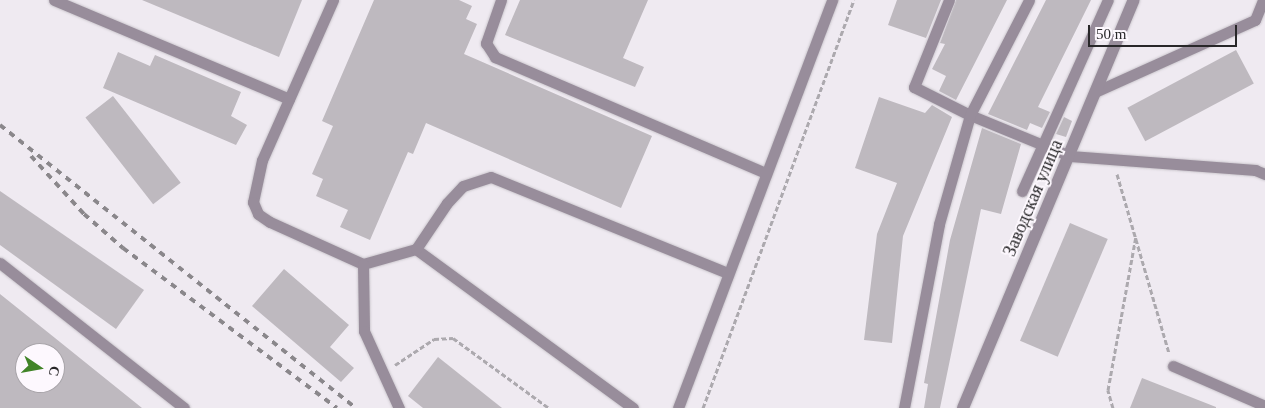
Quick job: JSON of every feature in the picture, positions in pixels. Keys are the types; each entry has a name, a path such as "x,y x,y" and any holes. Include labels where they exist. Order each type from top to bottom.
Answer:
{"street":[{"name":"Заводская улица","path":"963,408 1134,0"}],"lane":[{"path":"54,0 290,99"},
{"path":"333,0 262,160 253,202 258,214 270,222 363,264 416,249 463,186 491,177 727,273"},
{"path":"501,0 486,43 495,57 766,173"},
{"path":"678,408 727,273 832,0"},
{"path":"949,0 914,87 970,115 1070,156 1255,170 1265,174"},
{"path":"904,408 939,224 970,115 1029,0"},
{"path":"1022,191 1041,145 1108,0"},
{"path":"1097,90 1255,20 1263,0"},
{"path":"416,249 633,408"},
{"path":"0,263 184,408"},
{"path":"363,264 364,332 381,374 400,408"},
{"path":"1173,366 1265,406"}],"path":[{"path":"703,408 854,0"},
{"path":"1113,159 1173,366"},
{"path":"1113,408 1108,390 1136,236"},
{"path":"381,374 434,339 453,338 549,408"}],"building":[{"path":"142,0 302,0 279,57"},
{"path":"374,0 459,0 472,6 466,19 477,24 464,54 652,136 621,208 426,123 413,154 408,152 370,240 340,227 348,210 316,196 323,179 312,174 333,126 322,121"},
{"path":"520,0 648,0 623,58 644,67 635,87 505,35"},
{"path":"897,0 941,0 926,38 888,25"},
{"path":"956,0 1007,0 956,100 939,91 946,76 932,69 945,44 940,43"},
{"path":"1046,0 1091,0 1038,107 1050,112 1042,128 1030,123 1027,130 988,114"},
{"path":"1236,50 1254,84 1145,141 1127,108"},
{"path":"118,52 150,66 155,55 241,92 231,116 247,125 236,145 103,88"},
{"path":"113,96 181,183 153,204 85,118"},
{"path":"879,97 925,113 932,105 952,117 903,236 892,343 864,340 877,234 897,183 855,168"},
{"path":"1064,117 1072,121 1066,137 1056,134"},
{"path":"982,128 1021,144 1001,214 981,209 940,408 924,408 928,384 924,383 950,240"},
{"path":"0,191 144,290 116,329 0,245"},
{"path":"1070,223 1108,239 1058,357 1020,341"},
{"path":"284,269 349,325 330,347 354,368 341,382 252,306"},
{"path":"0,294 61,343 15,343 15,393 65,393 65,346 142,408 0,408"},
{"path":"438,357 502,408 423,408 408,396"},
{"path":"1142,378 1216,407 1216,408 1130,408"}],"railway":[{"path":"0,125 356,408"},
{"path":"31,156 84,214 123,248 337,408"}]}
